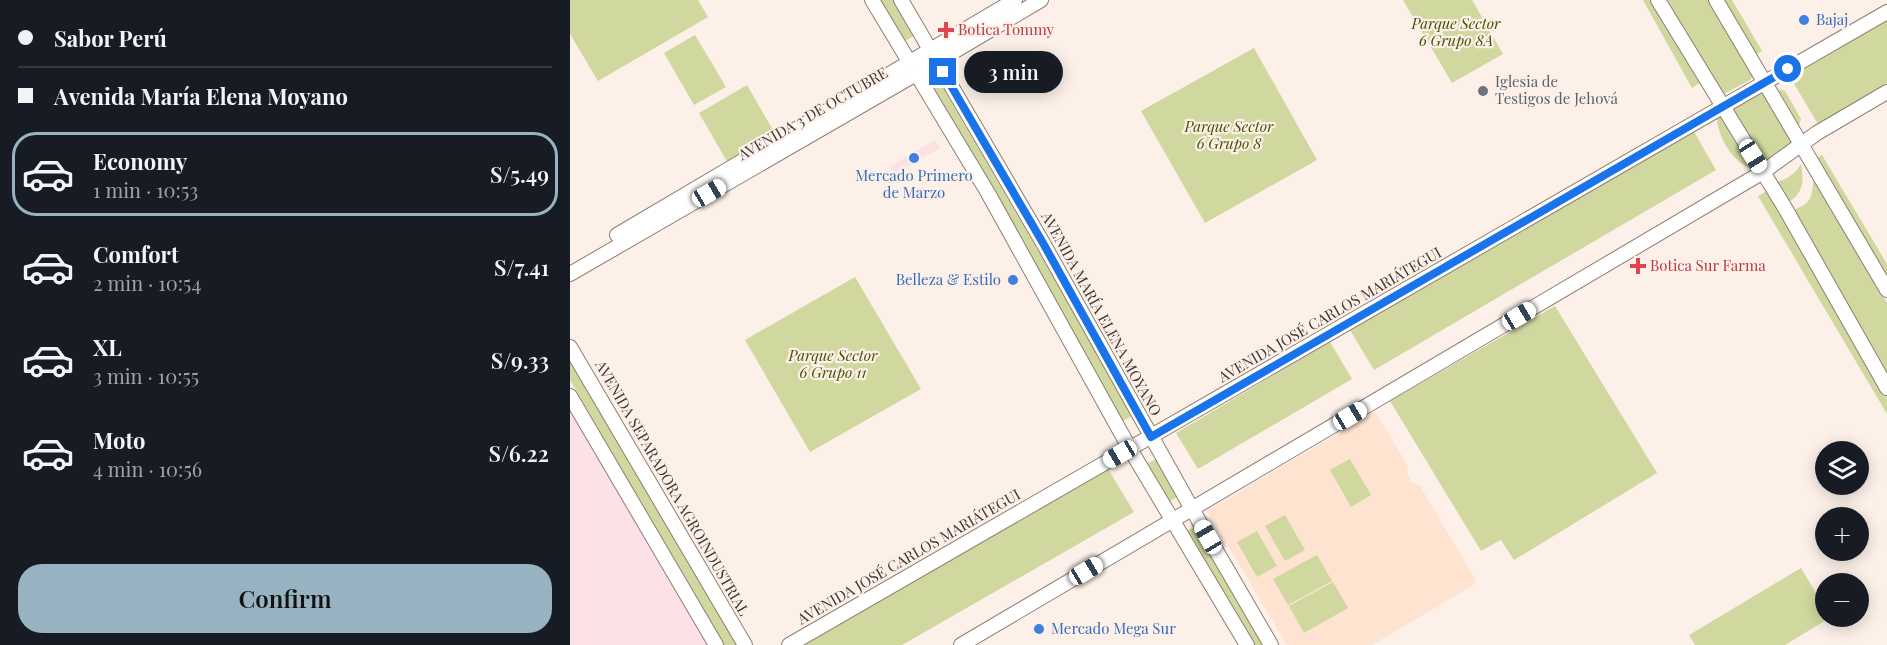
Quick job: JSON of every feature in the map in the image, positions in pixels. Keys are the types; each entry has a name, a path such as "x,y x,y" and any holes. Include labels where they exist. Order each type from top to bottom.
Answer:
{"street":[{"path":"872,0 1023,254 1130,449 1247,645"},
{"name":"AVENIDA MARÍA ELENA MOYANO","path":"901,0 1043,243 1271,645"},
{"name":"AVENIDA 3 DE OCTUBRE","path":"570,274 913,69 1015,0"},
{"name":"AVENIDA 3 DE OCTUBRE","path":"934,56 1041,0"},
{"path":"1658,0 1763,172 1887,388"},
{"path":"1716,0 1887,290"},
{"name":"AVENIDA JOSÉ CARLOS MARIÁTEGUI","path":"789,645 1887,12"},
{"name":"AVENIDA 3 DE OCTUBRE","path":"570,263 913,69"},
{"path":"962,645 1763,172 1817,133 1887,92"},
{"name":"AVENIDA SEPARADORA AGROINDUSTRIAL","path":"570,347 745,645"},
{"path":"570,396 716,645"}],"shaded area":[{"name":"Mercado Primero de Marzo","path":"935,140 940,148 893,175 889,167"},
{"path":"570,404 712,645 570,645"},
{"path":"1374,412 1408,466 1407,474 1412,482 1420,486 1476,580 1475,584 1372,645 1287,645 1207,511"}],"green space":[{"path":"570,0 698,0 708,17 598,81 570,34"},
{"path":"879,0 893,0 914,36 903,42"},
{"name":"Parque Sector 6 Grupo 8A","path":"1403,0 1472,0 1503,54 1452,83"},
{"path":"1643,0 1652,0 1701,82 1692,88"},
{"path":"1664,0 1709,0 1753,76 1750,80 1724,94 1719,94"},
{"path":"1721,0 1732,0 1762,51 1754,56"},
{"path":"1887,19 1887,83 1818,124 1790,77"},
{"path":"695,35 726,87 694,105 664,53"},
{"name":"Parque Sector 6 Grupo 8","path":"1254,48 1317,160 1205,223 1141,111"},
{"path":"940,83 1134,415 1121,422 930,88"},
{"path":"747,85 777,137 729,165 699,113"},
{"path":"1780,89 1785,91 1801,119 1799,125 1796,125 1777,93"},
{"path":"1758,93 1764,95 1792,137 1790,146 1766,161 1732,110"},
{"path":"1720,115 1752,168 1739,162 1728,149 1718,126 1717,119"},
{"path":"1693,130 1716,170 1374,370 1350,330"},
{"path":"1822,155 1887,264 1887,281 1815,159"},
{"path":"1801,164 1802,185 1798,194 1789,202 1776,182 1791,176"},
{"path":"1814,177 1887,303 1887,375 1791,211 1810,199"},
{"path":"1768,190 1887,398 1887,414 1758,196"},
{"name":"Parque Sector 6 Grupo 11","path":"855,277 921,389 810,452 745,340"},
{"path":"1555,306 1657,473 1514,560 1501,540 1481,551 1390,401"},
{"path":"1330,342 1352,379 1198,469 1176,433"},
{"path":"570,358 737,645 723,645 570,380"},
{"path":"1158,458 1179,496 1167,503 1145,465"},
{"path":"1350,459 1371,495 1351,507 1330,470"},
{"path":"1108,469 1134,512 902,645 803,645"},
{"path":"1285,515 1305,550 1285,561 1265,526"},
{"path":"1196,526 1265,645 1252,645 1185,532"},
{"path":"1257,531 1277,566 1257,577 1237,542"},
{"path":"1317,555 1332,581 1288,605 1273,579"},
{"path":"1801,568 1815,591 1815,627 1785,645 1695,645 1689,635"},
{"path":"1333,582 1348,608 1304,633 1289,606"}],"place":[{"name":"Bajaj","path":"1804,20"},
{"name":"Botica Tommy","path":"946,30"},
{"name":"Iglesia de Testigos de Jehová","path":"1483,91"},
{"name":"Mercado Primero de Marzo","path":"914,158"},
{"name":"Botica Sur Farma","path":"1638,266"},
{"name":"Belleza & Estilo","path":"1013,280"},
{"name":"Mercado Mega Sur","path":"1039,629"}],"route":[{"path":"943,72 1043,243 1151,437 1788,69"}]}
